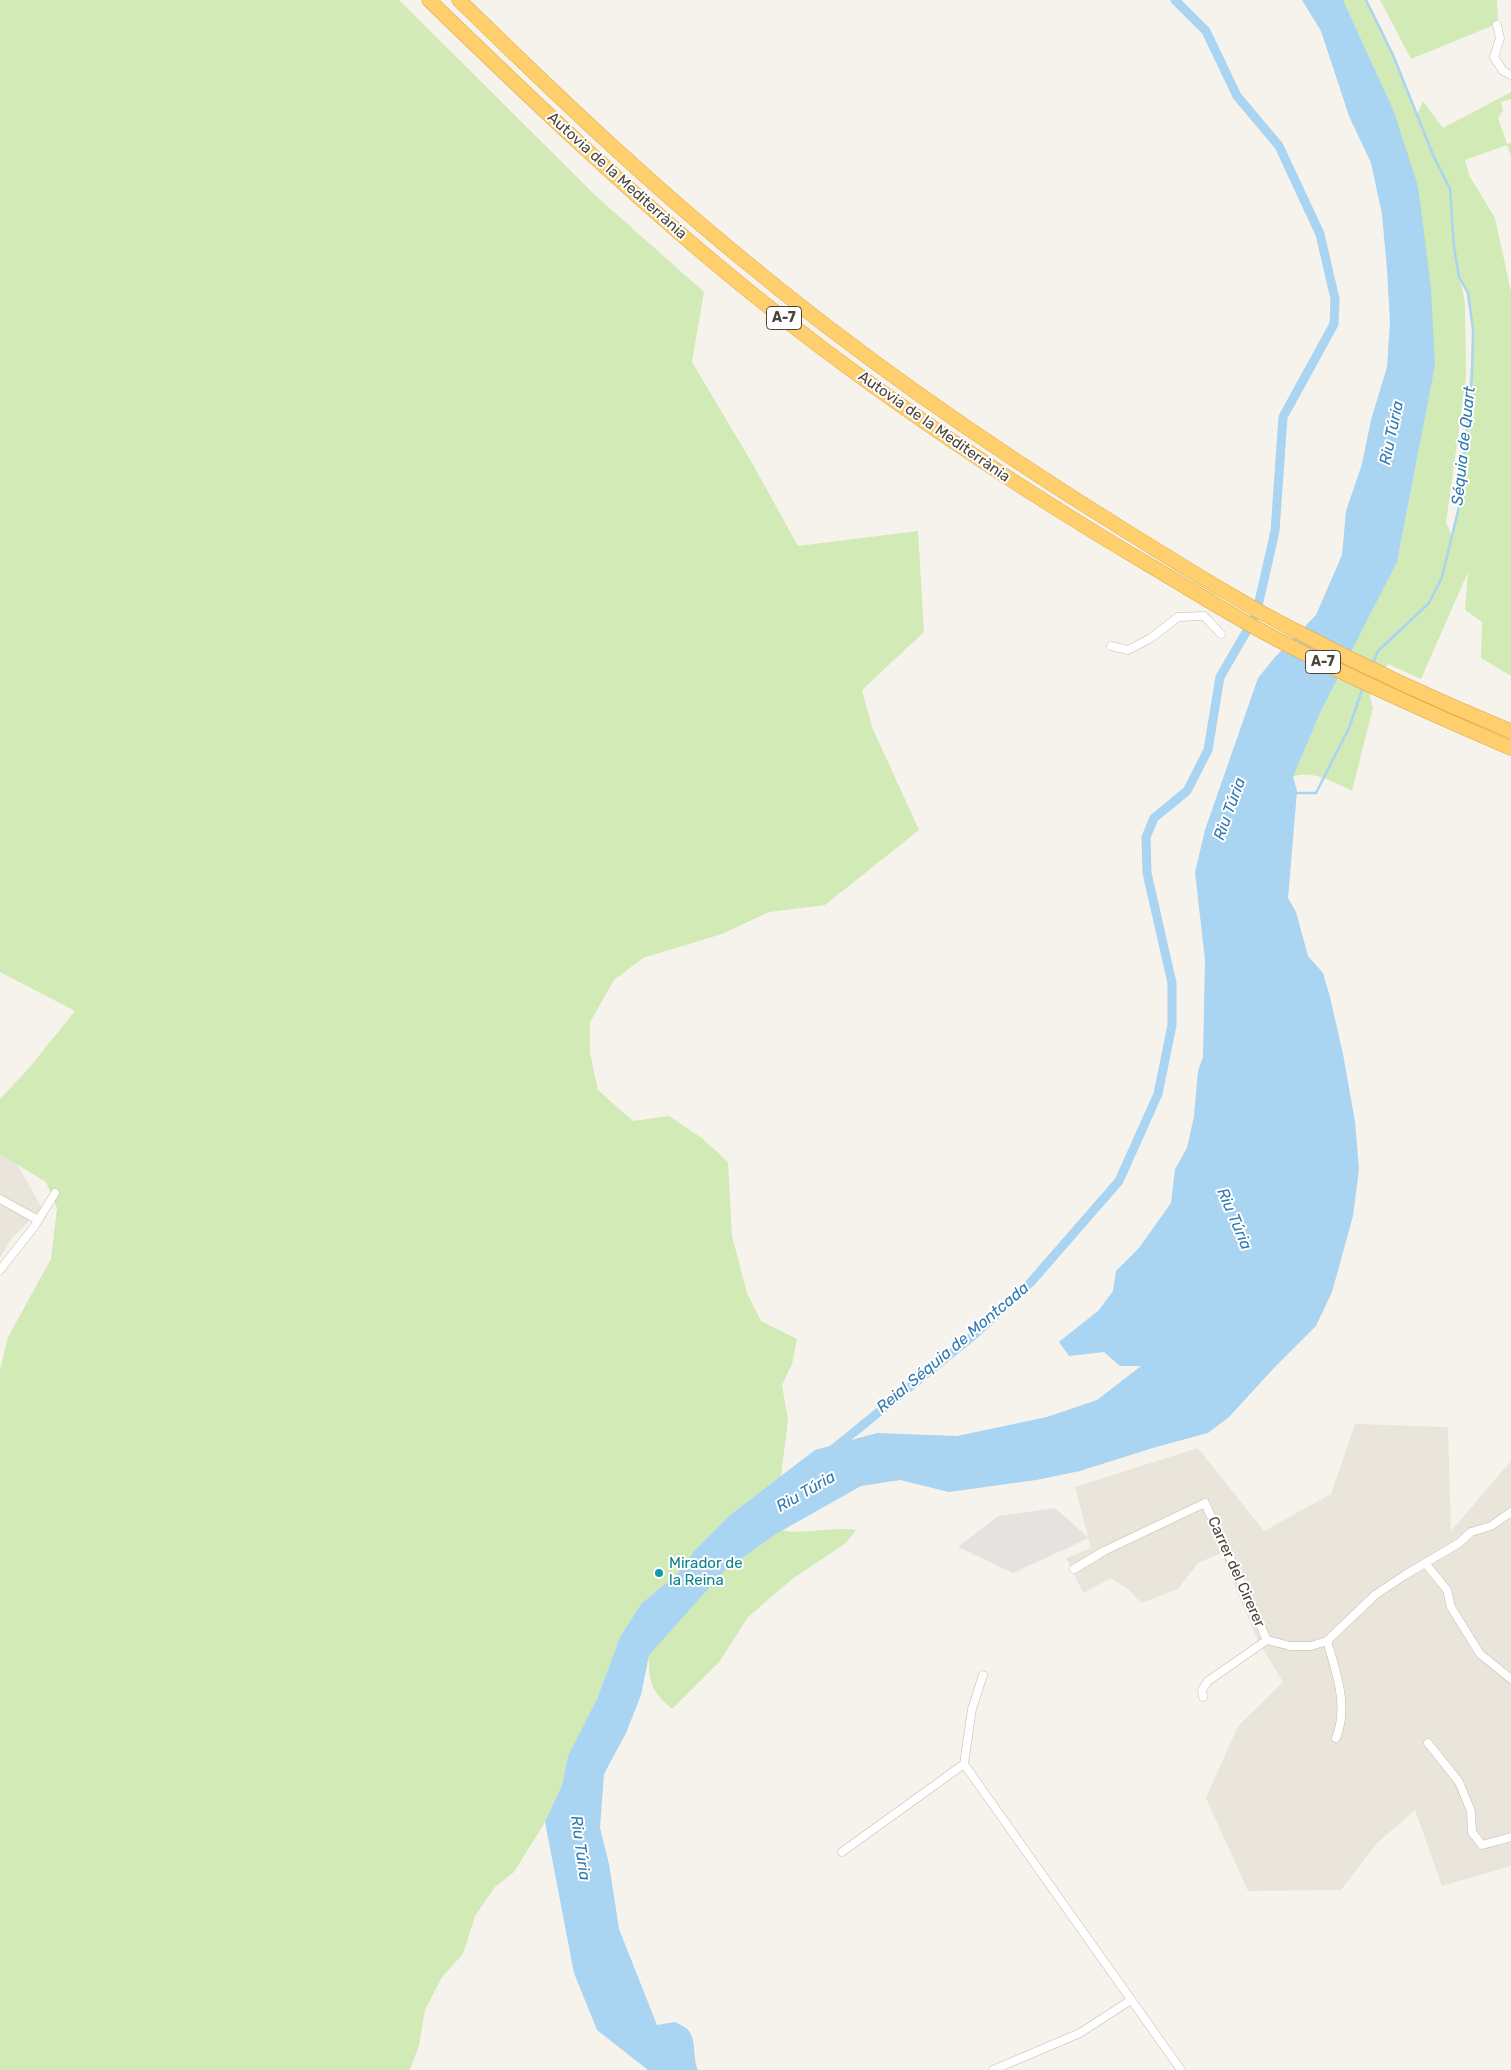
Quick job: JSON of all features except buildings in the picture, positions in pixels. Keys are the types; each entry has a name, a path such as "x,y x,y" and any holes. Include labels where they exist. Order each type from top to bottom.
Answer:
{"highway":[{"name":"Autovia de la Mediterrània","path":"429,0 625,185 729,275 826,351 951,441 1058,511 1285,643 1384,693 1511,748"},
{"name":"Autovia de la Mediterrània","path":"459,0 546,85 637,169 741,258 839,336 963,425 1068,495 1187,569 1292,629 1394,680 1511,731"}],"street":[{"path":"1497,25 1500,38 1494,57 1503,71 1511,75"},
{"path":"1111,646 1128,650 1151,638 1178,617 1204,616 1221,634"},
{"path":"0,1270 38,1220 55,1192"},
{"path":"0,1199 38,1220"},
{"name":"Carrer del Cirerer","path":"1074,1569 1104,1551 1205,1503 1267,1640"},
{"path":"1203,1696 1202,1690 1208,1681 1267,1640 1290,1646 1311,1646 1327,1641 1375,1596 1472,1532 1491,1526 1511,1512"},
{"path":"1425,1563 1447,1590 1451,1607 1480,1654 1511,1679"},
{"path":"1327,1641 1342,1702 1341,1724 1336,1738"},
{"path":"983,1675 972,1709 964,1764 1181,2070"},
{"path":"1428,1743 1459,1782 1471,1811 1472,1832 1482,1845 1511,1837"},
{"path":"842,1852 964,1764"},
{"path":"993,2070 1080,2033 1131,2000"}],"shaded area":[{"path":"0,1152 14,1159 42,1208 11,1239 0,1258"},
{"path":"1355,1424 1448,1427 1451,1531 1511,1461 1511,1866 1442,1886 1415,1810 1377,1843 1341,1890 1248,1891 1206,1798 1238,1726 1283,1682 1257,1639 1221,1553 1198,1563 1178,1589 1141,1603 1128,1589 1111,1578 1083,1593 1066,1558 1091,1548 1075,1487 1198,1448 1264,1531 1331,1494"},
{"path":"1055,1508 1089,1538 1013,1573 958,1547 998,1516"}],"green space":[{"path":"0,0 399,0 596,196 704,292 692,362 752,463 798,546 918,531 924,632 862,690 872,727 919,830 825,905 769,912 722,934 643,958 614,980 590,1022 590,1053 598,1090 633,1121 669,1116 703,1139 728,1162 732,1236 747,1293 761,1321 797,1339 792,1364 782,1385 788,1420 781,1476 730,1515 695,1550 677,1574 641,1604 620,1637 597,1699 568,1756 562,1785 545,1822 514,1872 495,1887 475,1916 463,1954 442,1977 425,2010 419,2045 410,2070 0,2070 0,1370 8,1337 51,1259 57,1208 46,1182 0,1154 0,1099 29,1068 75,1011 0,972"},
{"path":"1343,0 1366,0 1393,55 1417,115 1423,101 1443,128 1511,92 1511,99 1501,102 1503,111 1498,118 1507,144 1511,143 1511,157 1507,145 1465,160 1470,177 1495,218 1511,292 1511,676 1481,658 1482,622 1465,610 1468,572 1421,679 1388,664 1369,692 1373,708 1352,791 1316,776 1300,775 1293,777 1321,711 1397,562 1435,366 1393,109","holes":["1460,279 1468,293 1473,330 1465,452 1459,507 1452,535 1446,523 1466,378 1465,303"]},
{"path":"1380,0 1497,0 1498,19 1494,25 1411,59"},
{"path":"772,1528 793,1532 835,1529 856,1530 846,1543 792,1579 748,1617 720,1661 672,1709 658,1695 651,1682 648,1648 694,1591"}],"water":[{"name":"Riu Túria","path":"1302,0 1343,0 1393,109 1418,186 1431,288 1435,366 1397,562 1321,711 1293,777 1297,791 1288,898 1296,912 1308,956 1323,973 1330,997 1343,1054 1355,1122 1359,1169 1353,1216 1332,1292 1316,1326 1229,1417 1208,1433 1080,1471 1036,1480 949,1492 900,1480 861,1486 776,1534 725,1570 649,1655 641,1695 626,1733 604,1774 600,1828 609,1864 619,1929 657,2025 675,2022 688,2030 693,2040 698,2070 648,2070 597,2030 574,1973 545,1822 562,1785 568,1756 597,1699 620,1637 641,1604 677,1574 695,1550 730,1515 815,1450 877,1433 957,1436 1047,1417 1097,1400 1141,1366 1120,1366 1104,1352 1069,1356 1059,1342 1099,1310 1113,1291 1116,1271 1139,1248 1171,1203 1175,1169 1187,1148 1194,1116 1198,1071 1203,1057 1205,960 1195,872 1205,830 1258,678 1275,657 1316,615 1342,555 1346,511 1362,464 1371,420 1387,367 1390,321 1387,270 1382,214 1371,163 1349,116 1321,31"}],"waterway":[{"name":"Reial Séquia de Montcada","path":"832,1450 975,1334 1031,1282 1119,1181 1158,1094 1172,1025 1172,983 1147,873 1146,837 1154,818 1187,791 1208,750 1220,677 1256,615 1275,531 1283,417 1334,324 1335,299 1320,234 1279,146 1237,96 1206,31 1175,0"},
{"name":"Séquia de Quart","path":"1366,0 1393,55 1433,155 1450,189 1454,247 1459,277 1468,293 1473,330 1472,376 1459,507 1442,577 1429,603 1378,651 1373,663"},
{"name":"Séquia de Quart","path":"1295,793 1316,793 1349,728 1363,687"}],"place":[{"name":"Mirador de la Reina","path":"659,1573"}]}
